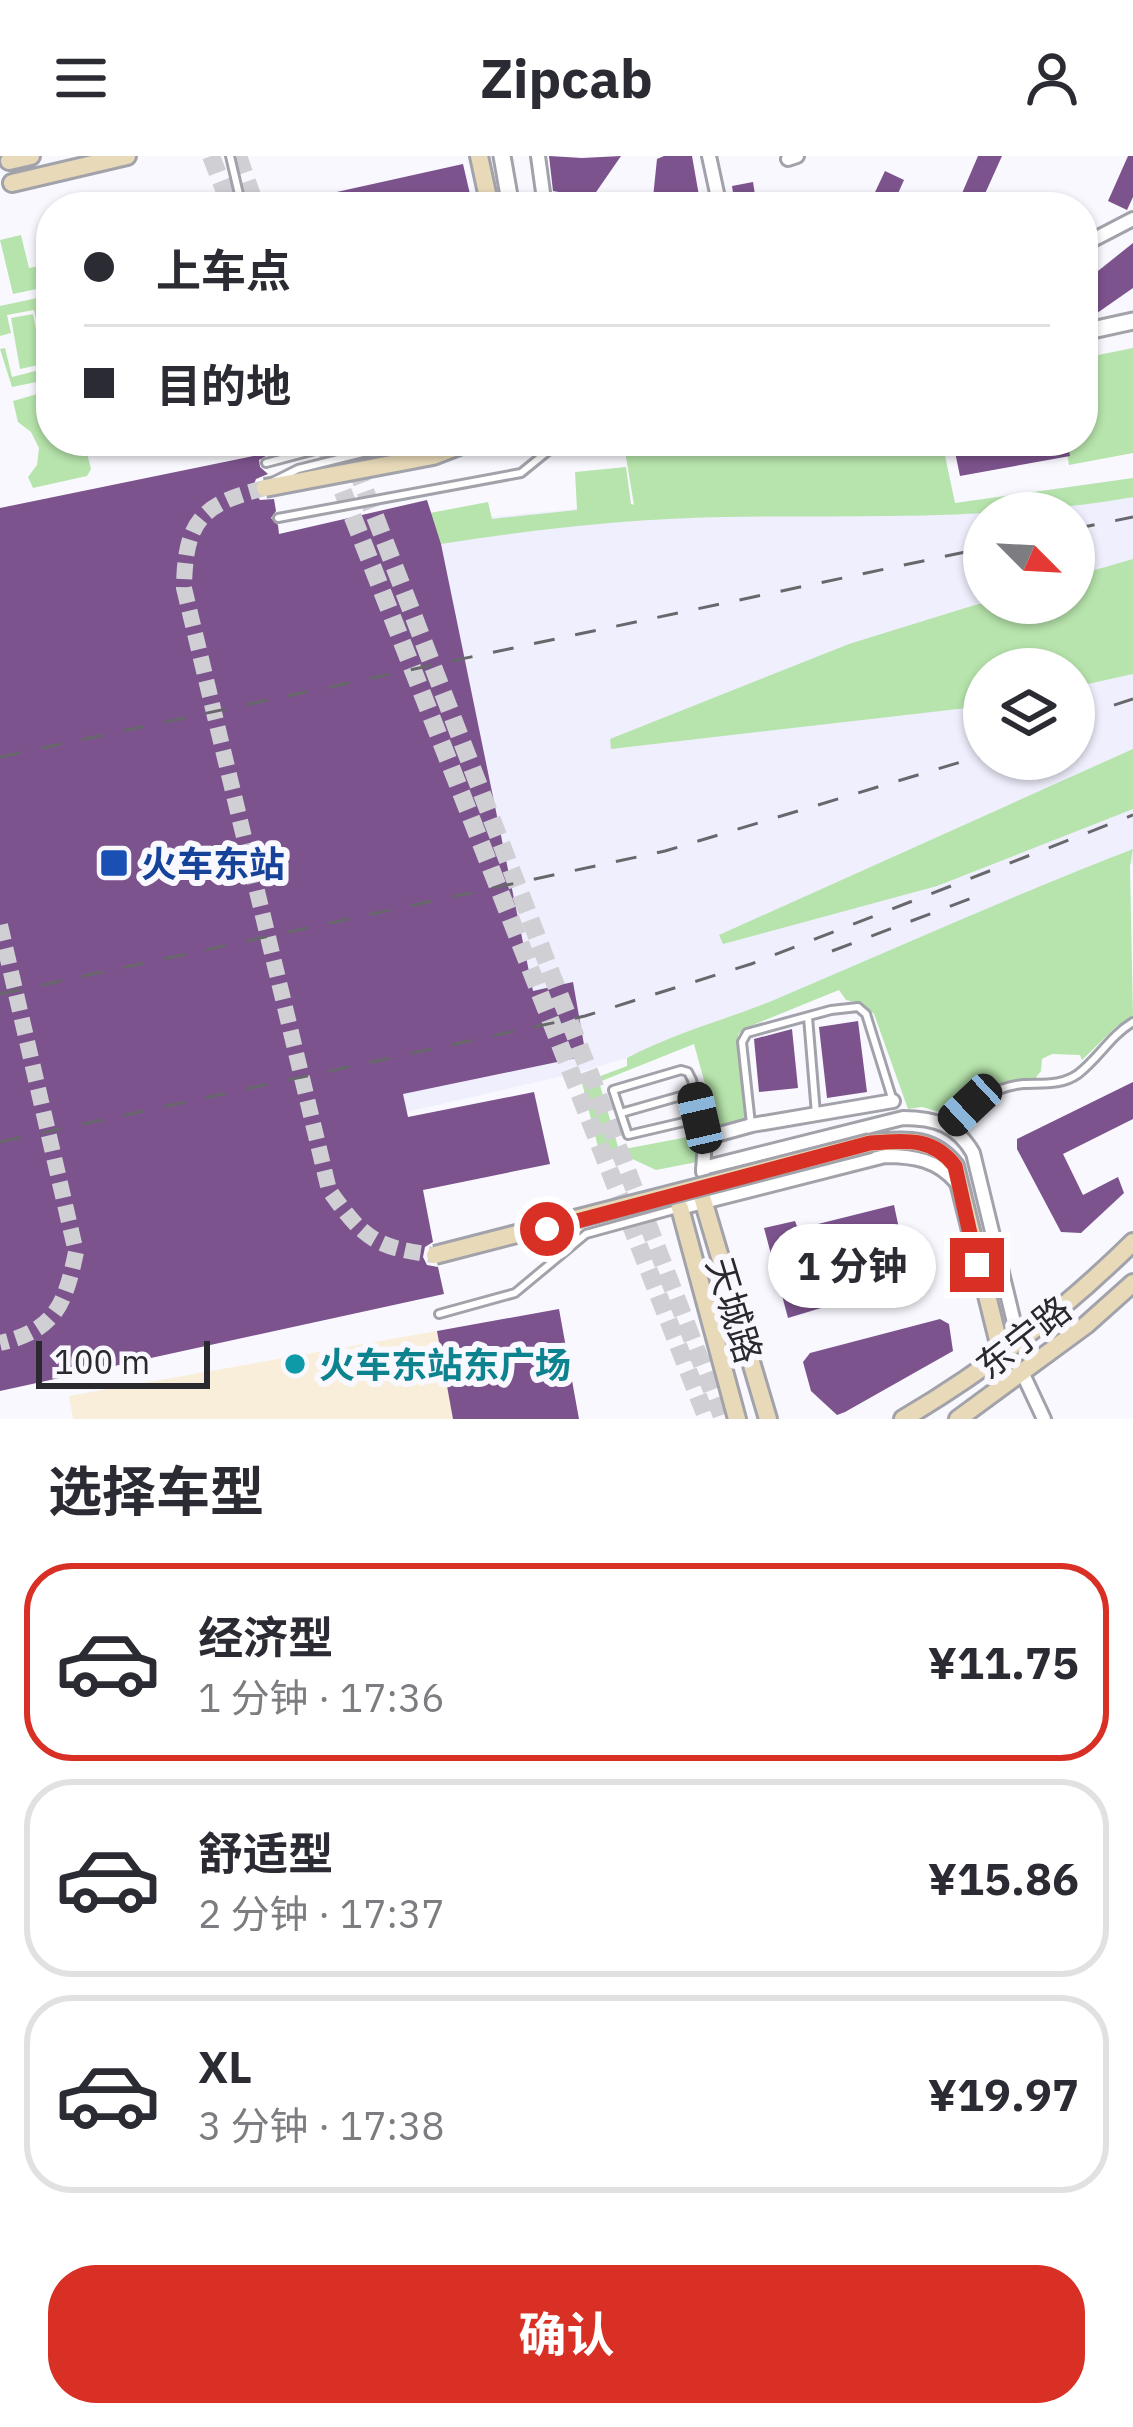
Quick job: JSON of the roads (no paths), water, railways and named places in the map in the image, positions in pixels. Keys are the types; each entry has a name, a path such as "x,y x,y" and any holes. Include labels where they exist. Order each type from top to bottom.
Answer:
{"main road":[{"path":"9,161 31,156"},
{"path":"12,182 127,156"},
{"path":"478,162 483,192"},
{"path":"265,488 433,456"},
{"path":"434,1256 870,1143 928,1142 955,1166 1002,1356"},
{"name":"天城路","path":"703,1200 768,1419"},
{"name":"天城路","path":"680,1208 737,1419"},
{"name":"东宁路","path":"903,1419 1002,1356 1095,1280 1133,1242"},
{"name":"东宁路","path":"958,1419 1086,1325 1133,1283"}],"street":[{"path":"502,156 509,192"},
{"path":"538,156 543,192"},
{"path":"710,156 717,192"},
{"path":"1098,237 1133,218"},
{"path":"1098,329 1133,321"},
{"path":"703,1200 705,1138 752,1125 893,1101"},
{"path":"703,1168 903,1118 927,1118 948,1125 964,1137 973,1153 1018,1343"},
{"path":"680,1208 885,1156 908,1156 944,1168 963,1191"},
{"path":"1022,1372 1044,1419"}],"lane":[{"path":"230,156 238,192"},
{"path":"266,463 292,456"},
{"path":"265,488 280,475 350,456"},
{"path":"278,518 520,473 540,456"},
{"path":"752,1125 742,1042 747,1033 858,1007 866,1014 893,1101"},
{"path":"808,1017 816,1114"},
{"path":"948,1125 989,1093 1061,1082 1078,1074 1119,1030 1133,1022"},
{"path":"700,1118 628,1136 614,1090 688,1072 694,1092 705,1138"},
{"path":"621,1112 694,1092"},
{"path":"439,1314 515,1293 586,1234 680,1208"}],"tunnel":[{"path":"211,156 225,192"},
{"path":"238,156 251,192"},
{"path":"329,456 707,1419"},
{"path":"352,456 723,1419"},
{"path":"265,488 225,501 201,519 188,546 184,588 329,1190 372,1238 398,1249 435,1255"},
{"path":"0,925 76,1252 55,1312 34,1331 0,1343"}],"railway":[{"path":"1095,525 1133,517"},
{"path":"0,757 963,552"},
{"path":"1095,711 1133,699"},
{"path":"0,994 665,851 963,761"},
{"path":"0,1142 585,1016 751,964 1133,815"},
{"path":"832,951 972,898"}],"place":[{"name":"火车东站","path":"114,863"},
{"name":"火车东站东广场","path":"295,1364"}]}
